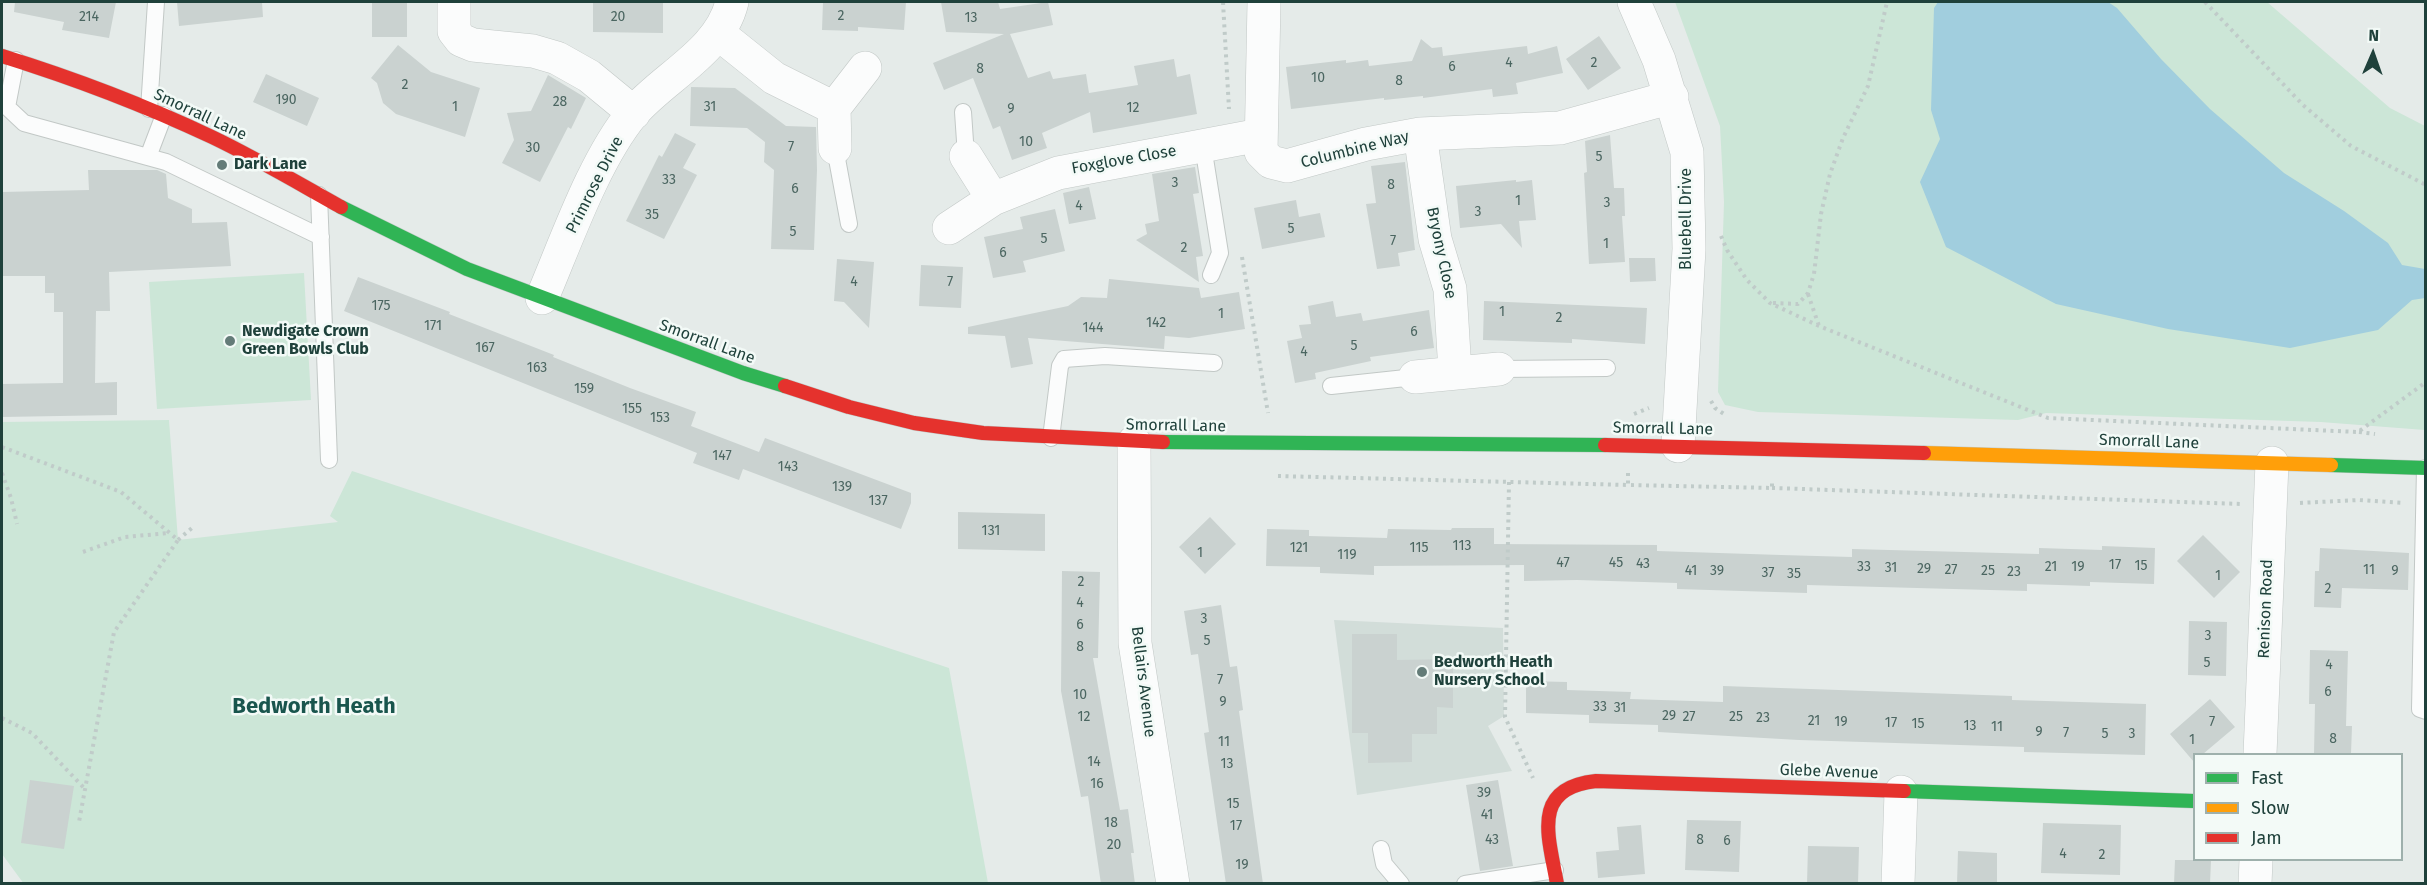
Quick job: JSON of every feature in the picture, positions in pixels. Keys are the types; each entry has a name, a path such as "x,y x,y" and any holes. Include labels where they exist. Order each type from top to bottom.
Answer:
{"street":[{"path":"454,2 454,32 461,40 472,45 533,51 557,58 589,76 634,113"},
{"name":"Primrose Drive","path":"542,298 607,153 634,113 719,34 732,2"},
{"name":"Columbine Way","path":"1264,2 1231,141 1261,152 1271,162 1287,166 1366,144 1420,134 1560,128 1672,97"},
{"name":"Bluebell Drive","path":"1634,2 1659,60 1687,152 1689,249 1678,446"},
{"path":"719,34 774,78 834,108"},
{"name":"Smorrall Lane","path":"9,58 54,72 157,112 214,138 319,195 467,269 743,373 849,407 926,425 983,433 1134,442 1678,446 2425,468"},
{"path":"835,148 834,108 865,68"},
{"name":"Bryony Close","path":"1420,134 1435,239 1450,289 1455,372"},
{"name":"Foxglove Close","path":"949,228 993,199 1058,172 1231,141"},
{"path":"966,156 993,199"},
{"path":"1415,377 1499,369"},
{"name":"Bellairs Avenue","path":"1134,442 1135,642 1173,884"},
{"name":"Renison Road","path":"2260,753 2272,463"},
{"name":"Glebe Avenue","path":"1557,796 1567,788 1596,781 2193,801"},
{"path":"1898,884 1901,792"},
{"path":"1556,877 1548,816 1551,803 1557,796"},
{"path":"2255,884 2256,861"}],"lane":[{"path":"148,157 157,112 156,2"},
{"path":"9,58 7,107 24,123 190,171 321,237"},
{"path":"963,112 966,156"},
{"path":"1211,275 1220,253 1231,141"},
{"path":"835,148 849,224"},
{"path":"319,195 329,460"},
{"path":"1051,438 1060,366 1064,359 1105,356 1214,363"},
{"path":"1499,369 1608,368"},
{"path":"1331,386 1415,377"},
{"path":"2425,468 2420,709 2426,711"},
{"path":"1381,849 1384,864 1401,884"},
{"path":"1465,884 1556,877"}],"path":[{"path":"1222,2 1231,141"},
{"path":"1770,303 1798,304 1808,293 1814,274 1821,214 1830,174 1868,86 1887,2"},
{"path":"2205,2 2303,105 2351,146 2426,186"},
{"path":"1718,242 1719,231 1727,250 1748,280 1770,303 1819,326 2048,418 2358,432 2426,382"},
{"path":"1241,250 1273,443"},
{"path":"1808,293 1819,326"},
{"path":"2,447 121,492 178,540"},
{"path":"2,473 17,524"},
{"path":"1274,476 1629,485"},
{"path":"1509,482 1505,717 1534,779 1557,796"},
{"path":"1772,488 2271,505 2358,500 2424,504"},
{"path":"79,822 114,632 178,540 193,526"},
{"path":"83,552 125,537 170,533"},
{"path":"2,718 32,733 85,789"}],"shaded area":[{"name":"Bedworth Heath Nursery School","path":"1334,620 1503,628 1504,716 1488,726 1512,771 1357,795"}],"green space":[{"path":"1675,2 2267,2 2390,108 2425,126 2425,430 2321,422 2046,413 2018,420 1758,412 1725,405 1718,392 1724,202 1720,126"},
{"name":"Newdigate Crown Green Bowls Club","path":"304,273 311,400 157,409 149,282"},
{"path":"169,420 178,540 338,522 330,516 352,471 949,668 988,883 24,884 2,854 2,422"}],"water":[{"path":"1938,2 2108,2 2117,8 2161,59 2210,109 2284,173 2344,211 2388,243 2402,265 2425,269 2425,298 2412,300 2378,330 2290,348 2168,329 2056,304 1946,247 1920,182 1940,139 1931,110 1934,8"}],"building":[{"path":"15,2 116,2 109,38 62,30 64,22 14,12"},
{"path":"177,2 262,2 263,17 179,26"},
{"path":"372,2 407,2 407,37 372,37"},
{"path":"593,2 663,2 663,33 593,32"},
{"path":"823,2 906,2 904,30 858,27 858,31 822,30"},
{"path":"941,2 998,2 1000,9 1048,2 1053,25 1010,34 1028,78 1050,71 1053,79 1086,74 1089,93 1138,85 1134,66 1174,59 1177,77 1190,74 1197,114 1093,133 1090,112 1042,133 1047,148 1012,160 1000,126 993,129 973,78 944,90 933,63 1004,34 946,32"},
{"path":"1599,36 1621,68 1588,90 1566,59"},
{"path":"1421,39 1432,48 1442,47 1443,56 1527,46 1528,54 1557,46 1563,73 1516,83 1518,94 1493,97 1492,89 1423,98 1423,96 1384,100 1384,98 1291,109 1286,67 1346,60 1346,63 1368,60 1369,66 1412,61"},
{"path":"398,45 431,72 480,88 465,137 396,114 383,103 377,83 371,78"},
{"path":"266,74 319,98 307,126 253,102"},
{"path":"548,75 586,98 571,129 568,127 540,182 502,163 514,140 507,113 531,111"},
{"path":"691,87 735,88 786,126 816,127 814,250 771,249 774,170 764,162 765,142 747,128 690,126"},
{"path":"675,133 696,144 683,168 697,175 664,239 626,221 659,155 662,157"},
{"path":"1610,135 1614,188 1624,188 1625,216 1622,216 1625,262 1589,264 1584,173 1587,172 1585,141"},
{"path":"1405,162 1415,250 1398,253 1400,266 1377,269 1366,204 1376,203 1371,166"},
{"path":"1195,167 1199,193 1193,194 1203,256 1196,257 1199,282 1136,240 1147,234 1145,224 1159,221 1152,174"},
{"path":"88,170 157,170 166,174 168,198 192,209 192,223 227,222 231,266 109,272 110,311 96,311 95,383 117,382 117,415 2,417 2,384 63,383 63,312 54,312 54,293 45,293 45,276 2,276 2,192 89,190"},
{"path":"1516,180 1516,182 1532,180 1536,220 1519,221 1522,248 1501,224 1460,228 1456,186"},
{"path":"1089,187 1096,219 1069,224 1063,193"},
{"path":"1296,200 1299,217 1320,213 1325,237 1262,249 1254,208"},
{"path":"1055,209 1065,251 1023,261 1026,272 993,278 984,237 1023,229 1020,217"},
{"path":"1629,258 1655,258 1656,281 1630,282"},
{"path":"837,259 874,262 869,328 844,302 834,301"},
{"path":"921,265 963,267 961,308 919,306"},
{"path":"358,277 450,312 449,314 630,388 696,412 691,426 759,452 765,438 911,493 911,503 901,529 743,469 739,480 693,463 697,453 344,311"},
{"path":"1109,279 1199,288 1201,298 1239,292 1245,329 1189,338 1165,336 1164,349 1028,338 1033,364 1011,368 1005,336 968,334 968,327 1068,306 1081,297 1107,298"},
{"path":"1333,301 1336,317 1361,313 1363,321 1429,310 1434,348 1370,357 1371,361 1315,373 1316,379 1295,383 1287,341 1302,338 1299,325 1311,324 1308,306"},
{"path":"1484,301 1647,308 1645,344 1572,339 1572,343 1483,340"},
{"path":"958,512 1045,514 1045,551 958,549"},
{"path":"1210,517 1236,544 1205,574 1179,547"},
{"path":"1452,528 1494,528 1494,544 1657,545 1657,551 1781,555 1852,557 1852,549 2039,554 2039,548 2102,550 2102,546 2155,548 2154,584 2090,582 2090,586 2027,584 2027,591 1807,585 1807,593 1677,589 1677,583 1524,581 1524,565 1374,566 1374,575 1320,573 1320,567 1266,566 1267,529 1309,530 1309,536 1387,538 1388,529 1451,530"},
{"path":"2203,535 2240,572 2214,598 2177,561"},
{"path":"2320,548 2409,553 2408,590 2342,588 2341,608 2314,607 2315,571 2319,571"},
{"path":"1062,571 1100,572 1098,658 1093,658 1120,810 1128,809 1134,853 1131,853 1135,884 1101,884 1088,796 1081,797 1061,691"},
{"path":"1221,605 1230,667 1237,666 1243,710 1239,711 1263,884 1226,884 1204,733 1209,732 1198,654 1191,655 1184,611"},
{"path":"2189,621 2227,622 2226,676 2188,675"},
{"path":"1352,634 1397,634 1397,660 1453,659 1453,708 1437,707 1437,734 1412,734 1412,762 1368,763 1368,733 1352,733"},
{"path":"2310,650 2348,651 2346,726 2352,726 2351,753 2314,753 2315,704 2309,704"},
{"path":"1526,681 1567,682 1567,690 1631,692 1630,699 1723,702 1723,686 2012,696 2012,700 2146,704 2145,755 2024,752 2024,747 1799,740 1658,732 1658,725 1589,723 1589,715 1526,713"},
{"path":"2210,699 2235,727 2204,753 2193,753 2193,761 2170,734"},
{"path":"30,780 74,786 64,849 21,843"},
{"path":"1498,780 1513,866 1480,871 1466,785"},
{"path":"1687,820 1741,821 1739,872 1685,870"},
{"path":"2043,823 2121,825 2120,875 2041,873"},
{"path":"1641,825 1645,874 1598,878 1596,852 1619,850 1617,827"},
{"path":"1808,846 1859,847 1858,884 1807,884"},
{"path":"1958,851 1997,853 1997,884 1957,884"},
{"path":"2175,860 2211,861 2210,884 2174,884"}],"traffic: fast":[{"path":"341,207 467,269 743,373 785,386"},
{"path":"1163,442 1605,445"},
{"path":"2331,465 2426,468"},
{"path":"1904,791 2193,801"}],"traffic: slow":[{"path":"1924,453 2331,465"}],"traffic: jam":[{"path":"2,56 55,73 186,125 245,153 341,207"},
{"path":"785,386 849,407 914,423 983,433 1163,442"},
{"path":"1605,445 1924,453"},
{"path":"1557,884 1548,833 1549,818 1553,804 1561,793 1575,786 1596,781 1904,791"}],"place":[{"name":"Dark Lane","path":"222,165"},
{"name":"Newdigate Crown Green Bowls Club","path":"230,341"},
{"name":"Bedworth Heath Nursery School","path":"1422,672"}],"district":[{"name":"Bedworth Heath","path":"314,707"}]}
